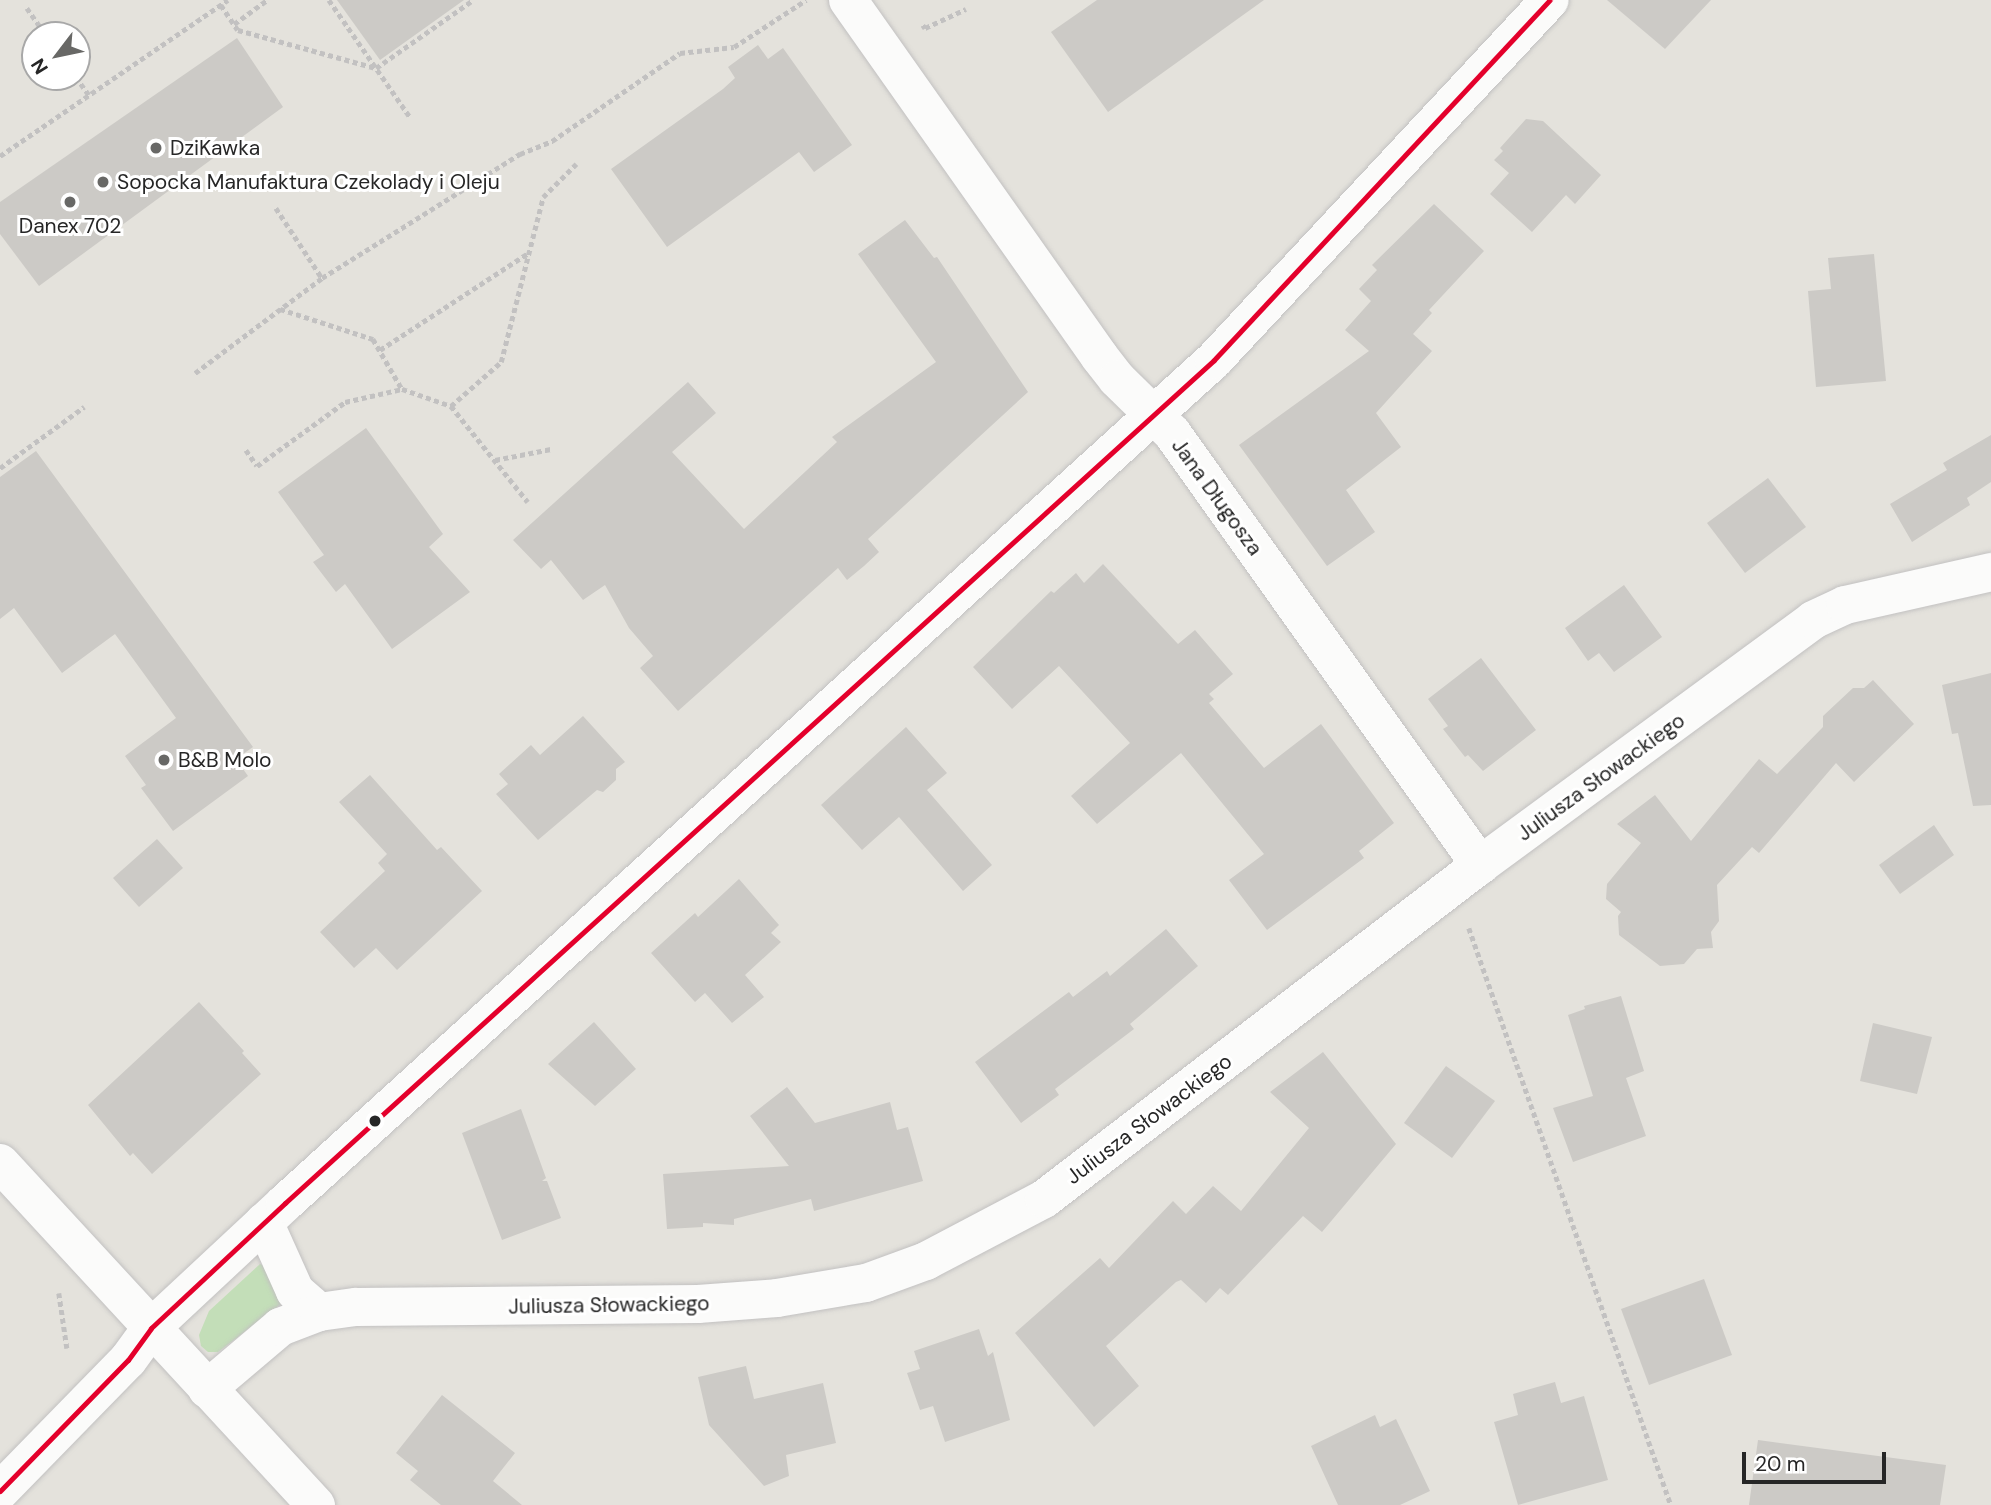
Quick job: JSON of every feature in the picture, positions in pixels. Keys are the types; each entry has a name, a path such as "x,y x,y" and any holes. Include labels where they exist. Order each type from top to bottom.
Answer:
{"street":[{"name":"Jana Długosza","path":"848,0 1099,356 1117,379 1172,433 1480,865"},
{"path":"0,1491 128,1360 151,1328 264,1222 1214,360 1550,0"},
{"name":"Juliusza Słowackiego","path":"207,1389 280,1327 318,1312 356,1307 684,1304 777,1298 866,1283 926,1261 1044,1199 1480,865 1813,620 1845,605 1991,572"},
{"path":"0,1163 316,1505"},
{"path":"264,1222 295,1291 318,1312"}],"path":[{"path":"0,156 228,0"},
{"path":"234,24 267,0"},
{"path":"329,0 410,117"},
{"path":"376,68 473,0"},
{"path":"195,373 322,278 520,154 552,141 680,53 734,47 807,0"},
{"path":"221,5 238,30 376,68"},
{"path":"27,8 36,21"},
{"path":"919,20 925,28 967,9"},
{"path":"86,91 89,95"},
{"path":"451,406 500,362 544,197 576,164"},
{"path":"276,208 322,278"},
{"path":"380,350 529,252"},
{"path":"279,308 373,339 402,389"},
{"path":"246,450 257,466 345,402 402,389 451,406 528,502"},
{"path":"0,468 84,407"},
{"path":"495,460 551,449"},
{"path":"1473,934 1671,1505"},
{"path":"58,1286 67,1348"}],"green space":[{"path":"260,1264 265,1266 282,1303 218,1352 208,1352 201,1346 199,1335 209,1311"}],"building":[{"path":"337,0 464,0 380,60"},
{"path":"1097,0 1264,0 1108,112 1051,32"},
{"path":"1607,0 1711,0 1665,49"},
{"path":"237,38 283,107 39,286 0,234 0,202"},
{"path":"758,45 768,59 783,48 852,145 814,172 799,152 667,247 611,169 723,89 735,78 728,67"},
{"path":"1526,119 1543,121 1601,175 1575,204 1566,195 1532,232 1490,194 1509,173 1494,160 1503,151 1500,148"},
{"path":"1434,204 1484,251 1429,310 1432,313 1413,334 1432,351 1376,413 1401,447 1346,490 1375,532 1327,566 1239,445 1369,351 1345,330 1371,301 1359,289 1377,270 1372,265"},
{"path":"905,220 934,258 937,257 1028,392 868,539 879,552 864,566 847,580 838,568 678,711 640,668 653,656 629,628 605,585 583,600 551,560 541,569 513,540 688,382 716,413 672,452 744,529 837,442 832,437 936,362 858,254"},
{"path":"1874,254 1886,381 1816,387 1808,291 1831,289 1828,258"},
{"path":"366,428 443,534 429,547 470,592 392,649 345,584 336,592 313,562 324,555 278,492"},
{"path":"1991,435 1991,482 1967,498 1970,505 1912,542 1890,504 1947,470 1943,463"},
{"path":"36,451 253,747 236,759 248,776 173,831 141,788 146,785 125,756 176,718 115,634 62,673 14,608 0,619 0,477"},
{"path":"1768,478 1806,527 1745,573 1707,523"},
{"path":"1103,564 1178,644 1195,630 1233,674 1209,694 1214,699 1209,703 1264,768 1321,724 1394,823 1359,851 1364,858 1267,930 1229,880 1264,854 1181,753 1097,824 1071,796 1130,743 1059,666 1012,709 973,667 1051,591 1054,593 1076,573 1084,583"},
{"path":"1624,585 1662,637 1614,672 1599,653 1588,661 1565,628"},
{"path":"1481,658 1536,730 1483,771 1468,755 1465,757 1443,729 1448,726 1428,699"},
{"path":"1991,673 1991,805 1973,806 1958,733 1952,734 1942,685"},
{"path":"1873,680 1914,724 1854,782 1836,763 1759,853 1752,847 1717,885 1719,921 1711,932 1713,948 1697,949 1684,964 1660,966 1619,935 1618,916 1621,912 1606,899 1607,884 1641,843 1617,824 1655,795 1691,841 1759,759 1777,774 1823,727 1823,716 1853,688 1864,688"},
{"path":"583,716 625,762 616,769 616,780 603,792 597,790 538,840 496,794 508,784 499,774 531,745 540,755"},
{"path":"906,727 947,773 927,790 992,865 963,891 899,817 862,850 821,805"},
{"path":"370,775 437,850 441,847 482,891 397,970 376,948 354,968 320,932 385,871 378,863 387,854 339,802"},
{"path":"1934,825 1954,855 1900,894 1879,865"},
{"path":"157,839 183,868 139,907 113,878"},
{"path":"739,879 779,925 771,933 781,942 745,975 764,997 732,1023 705,993 695,1002 651,953 695,913 698,917"},
{"path":"1166,929 1198,966 1130,1024 1134,1029 1055,1089 1059,1095 1021,1123 975,1062 1069,992 1073,997 1107,971 1110,976"},
{"path":"1621,996 1644,1071 1626,1078 1646,1136 1573,1162 1553,1108 1593,1096 1568,1015 1585,1009 1584,1006"},
{"path":"199,1002 244,1051 242,1053 261,1074 152,1174 133,1153 130,1156 88,1105"},
{"path":"594,1022 636,1069 595,1106 548,1064"},
{"path":"1873,1023 1932,1037 1917,1094 1860,1081"},
{"path":"1323,1052 1396,1144 1322,1232 1303,1216 1228,1295 1220,1288 1206,1303 1181,1280 1176,1282 1106,1346 1139,1386 1094,1427 1015,1333 1100,1258 1109,1268 1173,1201 1186,1214 1213,1186 1241,1211 1309,1128 1270,1092"},
{"path":"1446,1066 1495,1101 1452,1158 1404,1123"},
{"path":"787,1087 815,1123 890,1102 897,1130 908,1127 923,1181 814,1211 811,1199 734,1219 734,1225 703,1223 703,1227 667,1229 663,1174 789,1166 750,1116"},
{"path":"521,1109 546,1178 542,1181 547,1181 561,1218 502,1240 462,1133"},
{"path":"1704,1279 1732,1355 1649,1385 1621,1309"},
{"path":"979,1329 988,1356 993,1352 1010,1420 945,1442 933,1406 920,1410 907,1373 920,1369 914,1351"},
{"path":"746,1366 754,1399 823,1383 836,1443 786,1455 789,1476 764,1486 709,1425 698,1377"},
{"path":"1555,1382 1561,1403 1584,1396 1608,1480 1518,1505 1494,1422 1518,1415 1513,1394"},
{"path":"442,1395 515,1453 493,1481 522,1505 441,1505 410,1480 418,1471 396,1453"},
{"path":"1375,1415 1380,1427 1396,1419 1430,1491 1400,1505 1338,1505 1311,1446"},
{"path":"1758,1440 1946,1465 1940,1505 1749,1505"}],"transit line":[{"path":"0,1491 128,1360 151,1328 285,1203 1214,360 1550,0"}],"place":[{"name":"DziKawka","path":"156,148"},
{"name":"Sopocka Manufaktura Czekolady i Oleju","path":"103,182"},
{"name":"Danex 702","path":"70,202"},
{"name":"B&B Molo","path":"164,760"}]}
